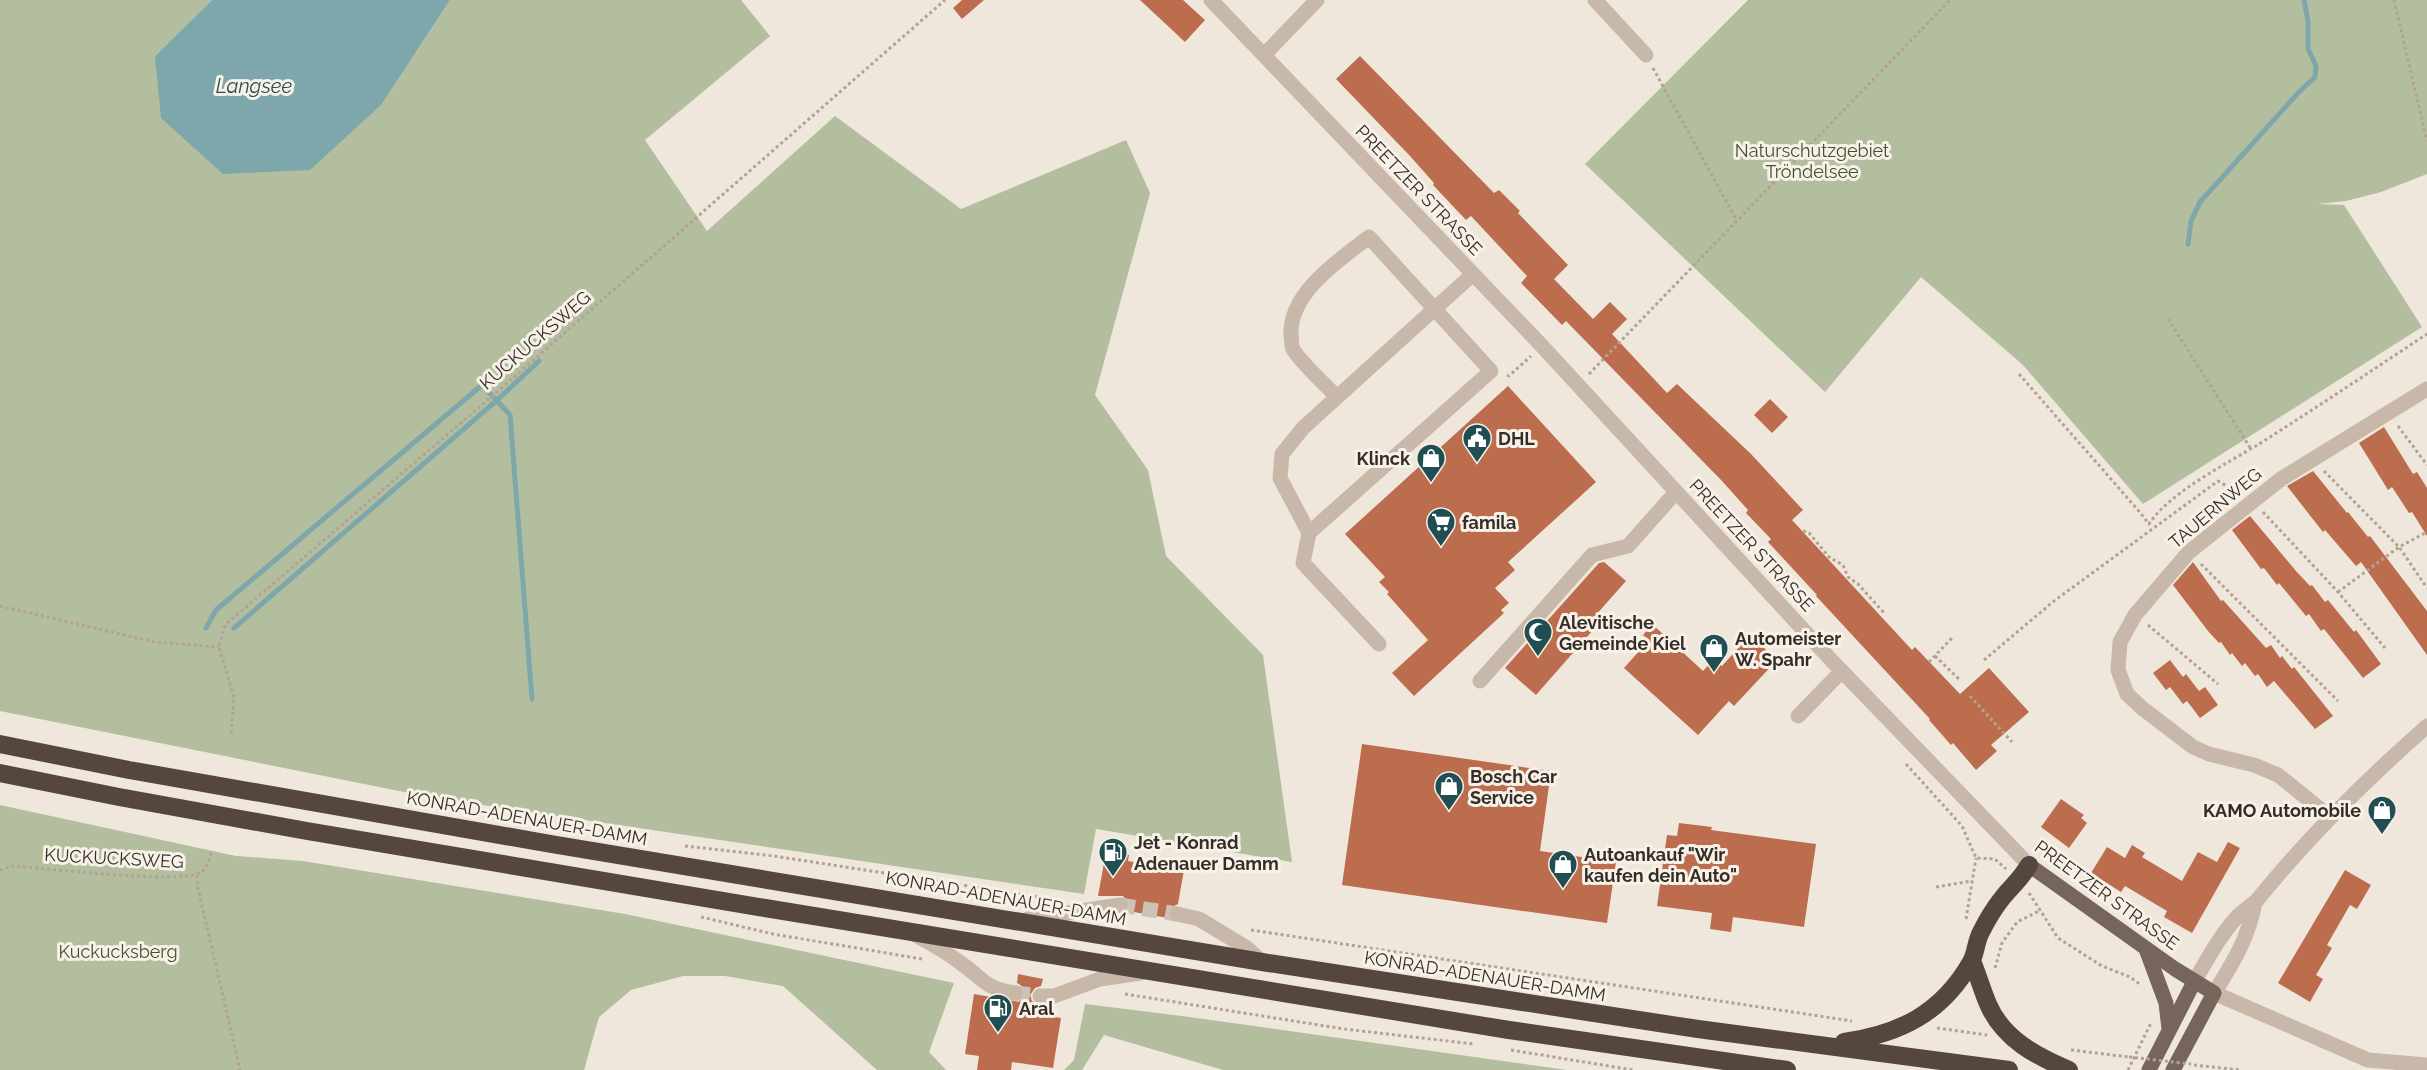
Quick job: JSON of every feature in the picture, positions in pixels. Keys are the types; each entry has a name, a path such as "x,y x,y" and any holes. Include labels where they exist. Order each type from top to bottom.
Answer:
{"highway":[{"name":"KONRAD-ADENAUER-DAMM","path":"0,744 129,770 414,820 1262,962 1511,1002 2008,1070"},
{"path":"0,773 307,831 1499,1028 1787,1070"},
{"path":"1822,1046 1888,1034 1914,1022 1948,993 1972,961 1980,934 2003,897 2024,873"},
{"path":"1972,961 1988,1006 2005,1031 2025,1050 2069,1070"}],"main road":[{"name":"PREETZER STRASSE","path":"2024,873 2214,993"},
{"path":"2146,949 2166,1003 2169,1029"},
{"path":"2149,1070 2194,982"},
{"path":"2173,1070 2214,993"}],"street":[{"name":"PREETZER STRASSE","path":"1211,0 1542,346 1842,671 2024,873"},
{"path":"1264,55 1317,0"},
{"path":"1595,0 1646,55"},
{"path":"1337,397 1292,348 1291,329 1294,312 1302,298 1331,265 1369,237 1491,371 1309,533 1303,563 1379,644"},
{"path":"1309,533 1280,478 1282,454 1303,428 1473,274"},
{"name":"TAUERNWEG","path":"2330,817 2278,775 2254,765 2209,754 2193,747 2142,708 2127,694 2118,670 2120,642 2135,615 2189,552 2280,479 2427,389"},
{"path":"1480,681 1592,555 1628,546 1676,492"},
{"path":"1798,716 1842,671"},
{"path":"2194,982 2222,936 2238,916 2255,902 2283,867 2330,817 2427,726"},
{"path":"2214,993 2233,963 2252,925 2255,902"},
{"path":"1014,921 1054,917 1120,905"},
{"path":"1177,914 1199,919 1247,948 1262,962"},
{"path":"906,930 964,965 982,982 995,990 1015,993"},
{"path":"1040,996 1054,996 1100,979 1152,971"},
{"name":"PREETZER STRASSE","path":"2214,993 2368,1060 2427,1065"}],"path":[{"name":"KUCKUCKSWEG","path":"219,647 225,625 496,393 945,0"},
{"path":"1578,385 1950,0"},
{"path":"2394,0 2427,141"},
{"path":"1646,55 1736,219"},
{"path":"2168,319 2251,449"},
{"path":"2019,374 2149,524 2157,512 2165,506 2427,334"},
{"path":"1491,371 1509,376 1542,346"},
{"path":"2389,412 2427,465"},
{"path":"2312,459 2399,547 2427,588"},
{"path":"1984,660 2054,601 2218,481 2253,501 2338,592 2385,648"},
{"path":"1803,531 1809,533 1829,557 1843,565 1848,577 1858,584 1885,614"},
{"path":"2338,592 2399,547 2427,532"},
{"path":"2189,552 2338,701"},
{"path":"0,606 154,642 219,647 234,698 231,733"},
{"path":"2135,615 2217,684"},
{"path":"1929,662 1952,638"},
{"path":"1935,656 1961,681"},
{"path":"1970,696 2012,742"},
{"path":"681,846 774,856 1051,899"},
{"name":"KUCKUCKSWEG","path":"0,870 12,866 166,877 197,875 206,868 212,850"},
{"path":"1964,924 1976,858"},
{"path":"2024,873 2041,910 2058,938 2102,966 2130,976 2148,991"},
{"path":"197,875 222,997 240,1070"},
{"path":"1936,887 1972,881"},
{"path":"1995,971 1995,963 2002,943 2017,922 2041,910"},
{"path":"1243,928 1852,1021 1862,1020"},
{"path":"2128,1070 2153,1017"},
{"path":"1914,1022 1926,1026 1996,1036 2005,1031"},
{"path":"2070,1050 2240,1070"}],"green space":[{"path":"0,0 212,0 155,56 382,104 450,0 741,0 770,36 645,140 707,231 835,116 961,209 1126,140 1150,193 1095,395 1148,470 1166,556 1263,655 1292,862 1096,829 1084,894 429,797 0,711"},
{"name":"Naturschutzgebiet Tröndelsee","path":"1748,0 2427,0 2427,174 2381,192 2346,201 2317,204 2344,205 2422,327 2143,504 2023,365 1921,277 1825,392 1585,164"},
{"name":"Kuckucksberg","path":"0,805 236,856 303,861 625,914 954,983 929,1052 946,1070 877,1070 783,986 725,976 683,976 631,990 599,1017 584,1070 0,1070"},
{"path":"1085,1004 1567,1070 1223,1070 1104,1035 1082,1070 1064,1070 1074,1060"}],"water":[{"name":"Langsee","path":"212,0 450,0 382,104 310,170 223,174 161,118 155,56"}],"building":[{"path":"962,0 984,0 962,19 953,8"},
{"path":"1140,0 1183,0 1205,20 1185,42"},
{"path":"1360,56 1494,193 1499,190 1520,211 1518,213 1568,265 1554,279 1593,319 1610,302 1627,319 1612,334 1667,393 1677,384 1751,454 1803,510 1792,520 1912,650 1915,647 1960,694 1989,668 2029,712 1991,745 1997,751 1976,770 1768,542 1771,539 1746,513 1748,510 1722,481 1566,321 1562,325 1521,283 1527,276 1471,216 1466,220 1410,156 1336,79"},
{"name":"famila","path":"1508,386 1596,482 1508,562 1515,570 1495,588 1509,603 1501,610 1504,613 1414,696 1392,673 1428,640 1387,594 1389,592 1379,582 1385,577 1345,534"},
{"path":"1770,399 1788,417 1772,433 1754,415"},
{"path":"2384,427 2413,474 2417,472 2427,488 2427,536 2392,487 2388,490 2359,443"},
{"path":"2313,471 2368,537 2370,536 2427,611 2427,655 2361,562 2356,566 2325,530 2323,532 2287,486"},
{"path":"2250,516 2296,571 2310,586 2312,585 2325,602 2328,600 2354,632 2356,630 2381,664 2363,678 2324,629 2321,631 2309,614 2306,616 2279,583 2277,585 2264,568 2261,569 2232,530"},
{"path":"1604,562 1626,581 1595,616 1601,621 1536,695 1505,668 1599,563"},
{"path":"2193,562 2221,601 2223,600 2266,648 2271,645 2280,658 2282,656 2292,669 2294,667 2333,716 2315,729 2274,681 2267,687 2258,674 2255,676 2245,663 2242,666 2232,653 2230,655 2221,642 2219,643 2208,631 2173,585"},
{"path":"1652,624 1703,671 1714,659 1722,666 1750,635 1777,660 1734,706 1729,701 1698,735 1624,668 1649,640 1643,635"},
{"path":"2170,660 2183,677 2186,674 2199,691 2205,687 2218,705 2200,718 2187,701 2183,704 2170,687 2166,690 2153,673"},
{"name":"Bosch Car Service","path":"1362,744 1551,771 1540,851 1616,862 1607,923 1342,885"},
{"path":"2061,799 2084,815 2081,818 2087,823 2069,848 2041,827"},
{"path":"1679,823 1712,827 1711,830 1816,844 1804,927 1733,917 1731,932 1710,929 1712,913 1657,906 1667,835 1677,836"},
{"path":"2228,842 2240,848 2192,933 2164,917 2167,911 2125,886 2121,892 2091,873 2107,847 2125,858 2132,845 2145,853 2142,857 2182,881 2198,852 2217,862"},
{"path":"1106,852 1129,855 1128,861 1184,870 1178,904 1170,908 1168,918 1128,911 1129,903 1123,896 1098,896"},
{"path":"2345,870 2371,885 2357,909 2350,905 2327,945 2332,948 2316,975 2323,979 2310,1002 2278,983"},
{"path":"1018,974 1043,979 1041,986 1035,988 1030,995 1032,1001 1038,1005 1036,1014 1061,1018 1053,1068 1012,1062 1011,1070 977,1070 979,1056 965,1054 974,994 1019,1002 1025,994 1022,986 1017,983"}],"waterway":[{"path":"2188,244 2191,221 2200,202 2315,77 2316,66 2308,49 2308,21 2304,0"},
{"path":"234,628 539,361"},
{"path":"206,628 216,610 482,385 510,415 532,699"}],"tunnel":[{"path":"1120,905 1177,914"},
{"path":"1015,993 1040,996"}],"place":[{"name":"DHL","path":"1477,464"},
{"name":"Klinck","path":"1431,484"},
{"name":"famila","path":"1441,548"},
{"name":"Alevitische Gemeinde Kiel","path":"1538,658"},
{"name":"Automeister W. Spahr","path":"1714,674"},
{"name":"Bosch Car Service","path":"1449,812"},
{"name":"KAMO Automobile","path":"2382,836"},
{"name":"Jet - Konrad Adenauer Damm","path":"1113,878"},
{"name":"Autoankauf \"Wir kaufen dein Auto\"","path":"1563,890"},
{"name":"Aral","path":"998,1034"}]}
